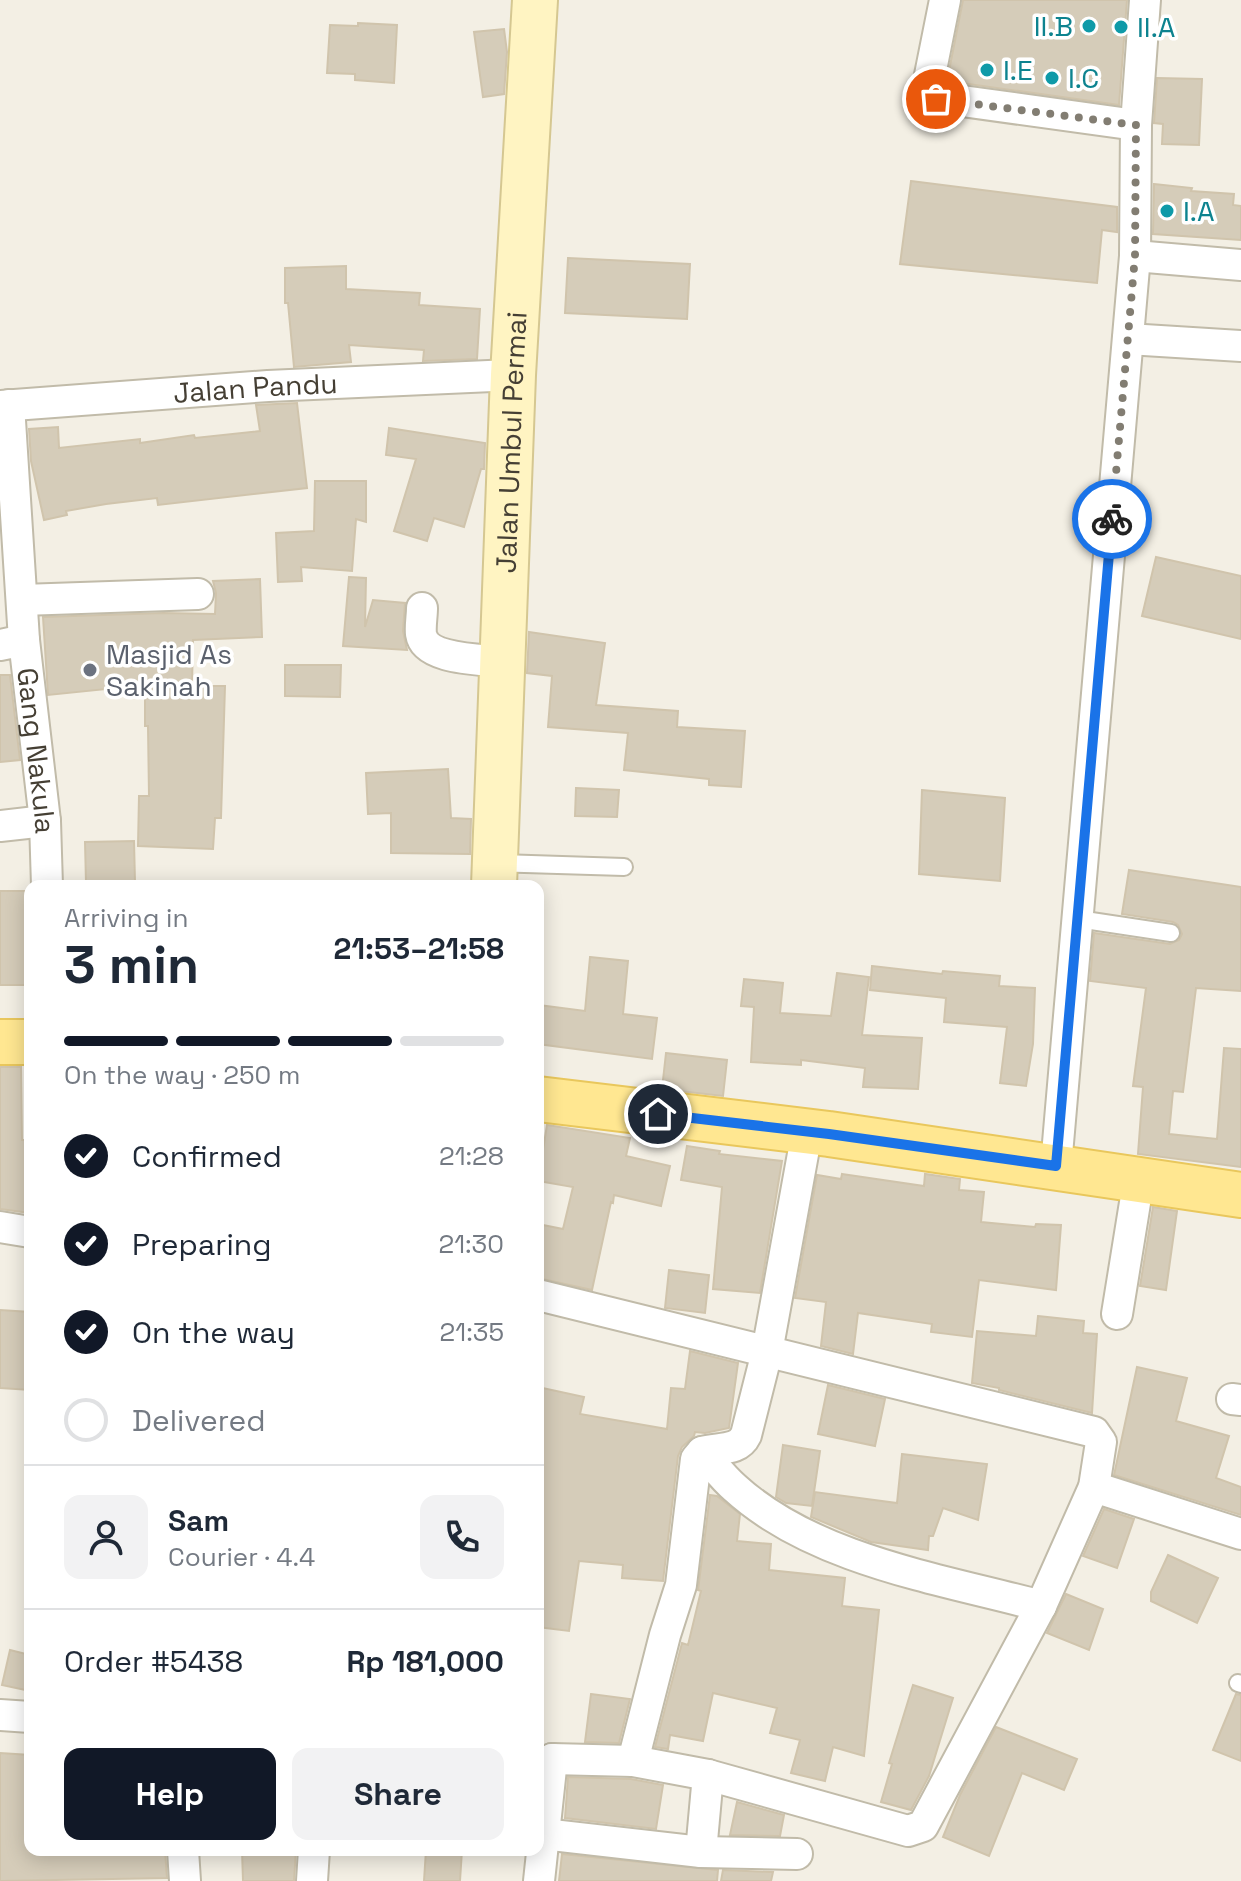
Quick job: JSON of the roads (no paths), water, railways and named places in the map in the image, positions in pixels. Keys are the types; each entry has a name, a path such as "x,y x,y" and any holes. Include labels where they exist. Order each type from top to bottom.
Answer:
{"main road":[{"name":"Jalan Umbul Permai","path":"494,874 513,375 535,0"},
{"path":"0,1042 24,1042"},
{"path":"544,1100 1056,1166 1241,1195"}],"street":[{"path":"945,0 927,90 933,97 1136,125"},
{"path":"1056,1166 1135,256 1136,125 1145,0"},
{"path":"1135,256 1241,265"},
{"path":"1128,339 1241,346"},
{"name":"Jalan Pandu","path":"4,405 268,386 513,375"},
{"name":"Gang Nakula","path":"4,405 22,600 12,642 45,821 47,880"},
{"path":"22,600 198,594"},
{"path":"422,608 421,637 427,647 438,653 502,662"},
{"path":"0,826 45,821"},
{"path":"633,1761 681,1585 696,1459 702,1452 742,1443 767,1352 807,1132"},
{"path":"1117,1314 1139,1178"},
{"path":"0,1227 24,1231"},
{"path":"544,1296 1094,1432 1101,1442 1094,1487 1041,1606 923,1826 908,1831 708,1775 633,1761 545,1763 544,1798"},
{"path":"702,1452 736,1490 837,1551 1041,1606"},
{"path":"1094,1487 1241,1534"},
{"path":"0,1715 24,1717"},
{"path":"701,1852 708,1775"},
{"path":"544,1834 701,1852 797,1854"},
{"path":"183,1856 185,1881"},
{"path":"312,1881 314,1856"},
{"path":"539,1881 541,1856"}],"lane":[{"path":"494,874 624,867"},
{"path":"1078,919 1171,933"}],"place":[{"name":"II.B","path":"1089,26"},
{"name":"II.A","path":"1121,27"},
{"name":"I.E","path":"987,70"},
{"name":"I.C","path":"1052,78"},
{"name":"I.A","path":"1167,211"},
{"name":"Masjid As Sakinah","path":"90,670"}]}
